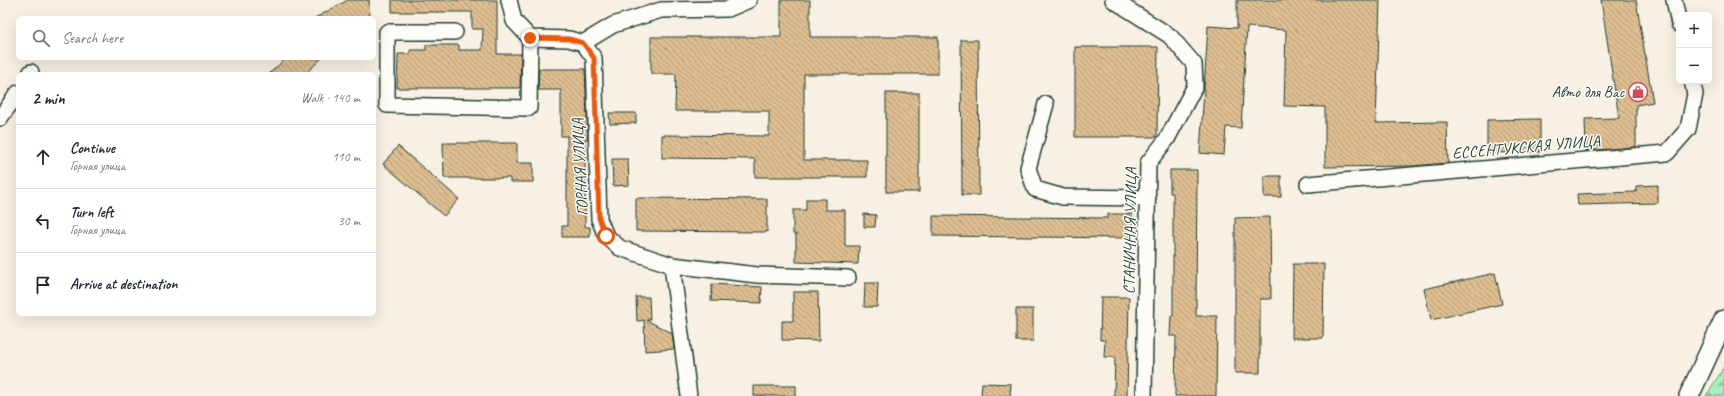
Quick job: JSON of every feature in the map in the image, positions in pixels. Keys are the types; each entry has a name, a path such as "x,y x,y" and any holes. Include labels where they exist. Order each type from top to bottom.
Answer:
{"main road":[{"path":"1689,396 1724,320"}],"street":[{"path":"455,32 387,32 387,105 529,108 530,38 514,21 509,0"},
{"path":"530,38 569,39 583,43 613,25 661,10 728,9 749,0"},
{"name":"СТАНИЧНАЯ УЛИЦА","path":"1113,0 1170,36 1194,64 1195,86 1167,139 1148,163 1144,396"},
{"path":"1674,0 1676,12"},
{"name":"ГОРНАЯ УЛИЦА","path":"583,43 594,58 599,218 606,236 620,248 672,265 757,275 848,278"},
{"name":"ЕССЕНТУКСКАЯ УЛИЦА","path":"1308,184 1667,153 1688,128 1694,94 1692,84"},
{"path":"0,118 16,96"},
{"path":"1046,104 1028,168 1036,189 1063,197 1148,198"},
{"path":"672,265 689,396"}],"green space":[{"path":"1724,367 1724,396 1706,396"}],"building":[{"path":"348,0 369,0 370,16 319,16"},
{"path":"392,0 497,0 497,54 521,54 520,88 397,88 398,54 410,54 410,50 426,50 426,45 459,45 459,50 482,50 483,29 472,29 472,12 392,12"},
{"path":"781,0 810,0 810,37 938,37 938,74 804,74 804,160 867,160 867,177 755,177 755,159 662,158 662,135 769,136 769,111 675,111 676,74 651,74 651,37 781,37"},
{"path":"1237,0 1380,0 1376,123 1447,122 1448,163 1413,166 1325,167 1325,107 1284,106 1286,30 1247,27 1241,128 1226,127 1224,155 1200,153 1208,26 1237,28"},
{"path":"1601,0 1636,0 1653,102 1636,105 1636,147 1586,151 1585,119 1619,118"},
{"path":"961,40 978,40 979,195 962,195"},
{"path":"1075,47 1158,47 1157,137 1075,137"},
{"path":"284,60 320,60 307,72 271,72"},
{"path":"539,69 585,69 588,139 585,139 585,227 590,227 590,237 562,237 562,226 567,226 567,136 561,136 561,90 538,90"},
{"path":"886,93 919,93 919,192 886,192"},
{"path":"609,113 636,113 636,123 610,124"},
{"path":"1540,119 1540,152 1487,153 1487,120"},
{"path":"443,143 517,143 517,163 533,163 533,182 510,182 510,178 444,178"},
{"path":"398,146 459,199 444,216 383,164"},
{"path":"612,159 628,159 629,185 613,186"},
{"path":"1170,170 1197,170 1196,316 1217,316 1216,396 1175,396 1176,336 1170,336 1171,316 1173,316 1173,193 1170,193"},
{"path":"1264,176 1281,176 1281,197 1264,197"},
{"path":"1658,185 1658,203 1578,205 1577,194 1636,192 1636,186"},
{"path":"636,198 767,199 767,232 636,231"},
{"path":"806,199 825,199 825,210 845,210 845,246 859,246 858,264 796,262 796,234 793,234 793,210 806,210"},
{"path":"864,214 876,215 875,227 864,227"},
{"path":"1108,214 1132,214 1132,238 933,236 933,216 1108,218"},
{"path":"1270,217 1271,299 1260,299 1260,373 1235,373 1235,218"},
{"path":"1293,264 1324,264 1323,338 1292,338"},
{"path":"1495,273 1502,304 1431,320 1424,289"},
{"path":"865,283 878,283 877,307 864,307"},
{"path":"712,284 762,287 761,303 711,301"},
{"path":"793,292 818,292 819,341 782,340 782,321 793,321"},
{"path":"636,297 649,297 650,320 646,320 672,333 674,349 645,351 644,320 637,321"},
{"path":"1101,297 1129,297 1127,396 1114,396 1115,357 1104,357 1105,340 1100,340"},
{"path":"1016,309 1033,309 1033,341 1016,341"},
{"path":"982,383 1011,384 1010,396 981,396"},
{"path":"754,386 796,386 796,396 754,396"}],"place":[{"name":"Авто для Вас","path":"1638,92"}],"route":[{"path":"530,38 569,39 583,43 594,58 599,218 606,236"}]}
